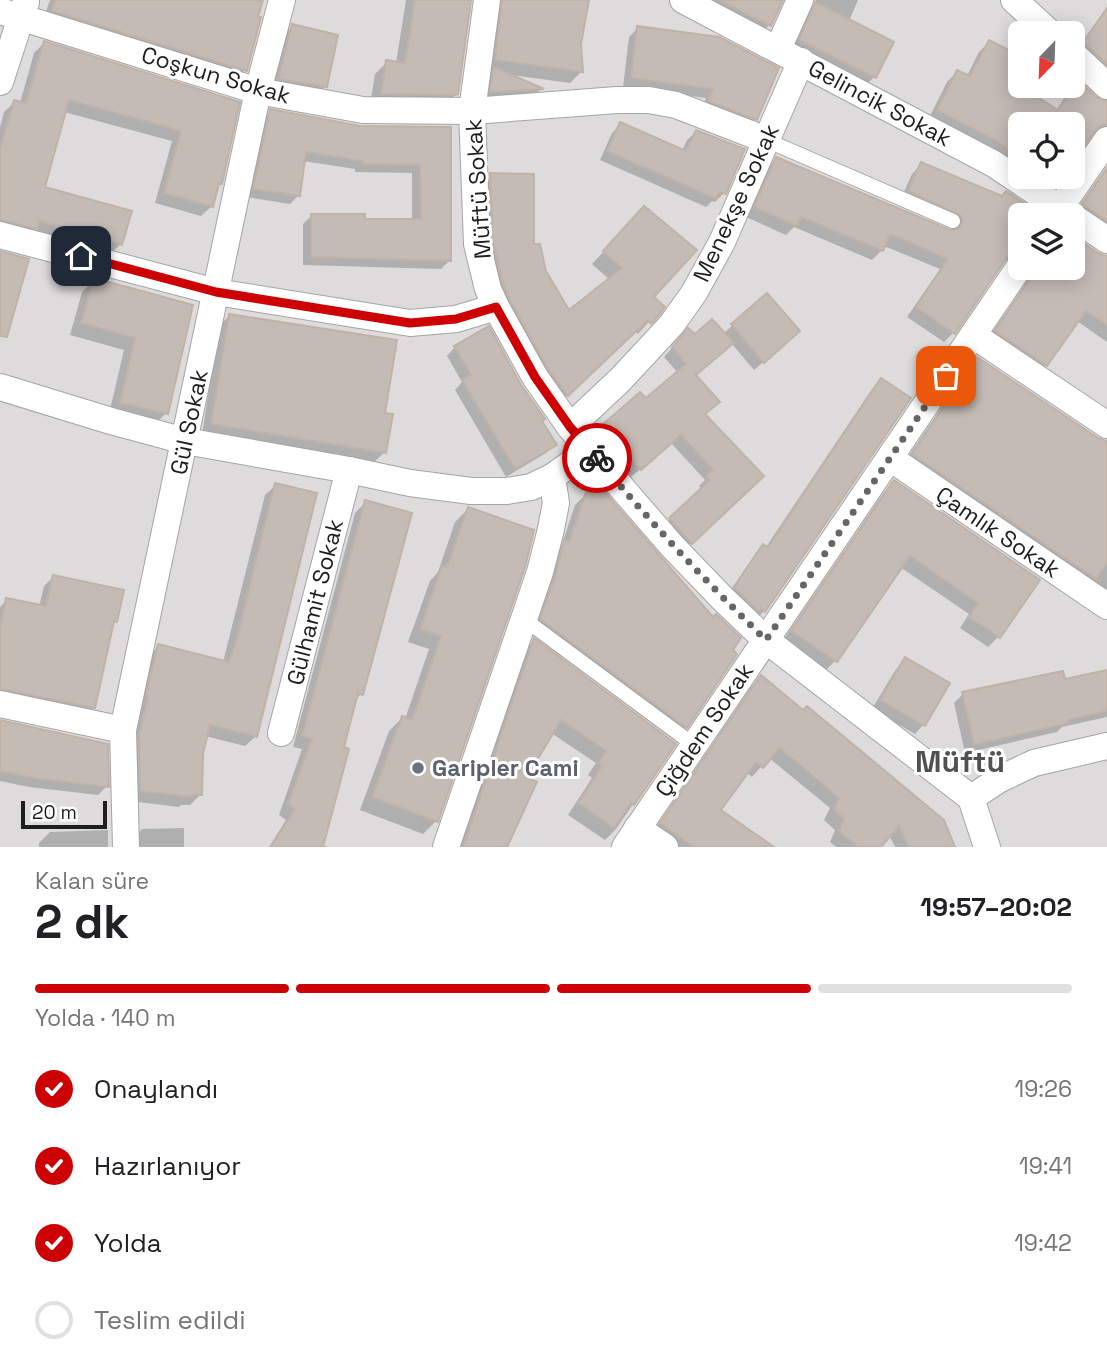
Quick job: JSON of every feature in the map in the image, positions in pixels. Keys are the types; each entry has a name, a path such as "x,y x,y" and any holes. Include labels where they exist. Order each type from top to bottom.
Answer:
{"street":[{"name":"Gül Sokak","path":"126,847 124,730 258,92 282,0"},
{"name":"Müftü Sokak","path":"487,0 472,111 477,244 488,289 535,377 570,427 673,547 722,598 766,640 971,798"},
{"name":"Gelincik Sokak","path":"683,0 994,164 1049,203"},
{"name":"Menekşe Sokak","path":"570,427 621,379 671,324 694,293 722,242 766,140 789,55 800,0"},
{"path":"1014,0 1037,21"},
{"name":"Coşkun Sokak","path":"16,9 258,92 363,110 472,111 649,100 676,105 766,140"},
{"path":"0,82 16,9"},
{"path":"1085,65 1107,86"},
{"path":"1071,203 1107,140"},
{"name":"Gelincik Sokak","path":"1085,226 1107,240"},
{"path":"0,234 216,292 410,323 456,319 496,307"},
{"name":"Çiğdem Sokak","path":"631,838 1011,280"},
{"path":"973,335 1107,425"},
{"path":"0,387 185,441 349,470 410,484 471,491 507,491 531,487 552,477 590,450"},
{"name":"Çamlık Sokak","path":"890,458 1107,606"},
{"name":"Gülhamit Sokak","path":"281,733 349,470"},
{"path":"446,847 540,572 556,503 552,477"},
{"path":"0,704 124,730"},
{"path":"987,847 971,798 1000,779 1034,763 1107,746"},
{"path":"631,838 665,847"}],"lane":[{"path":"766,140 953,221"},
{"path":"524,619 694,745"}],"shaded area":[{"path":"0,0 1107,0 1107,847 0,847"}],"building":[{"path":"55,0 263,0 247,71 52,11"},
{"path":"415,0 471,0 458,94 381,94 386,60 405,63"},
{"path":"502,0 589,0 581,44 583,72 495,60"},
{"path":"719,0 783,0 771,26"},
{"path":"815,2 894,42 876,78 799,40"},
{"path":"1107,8 1107,64 1085,44 1085,39"},
{"path":"292,24 338,35 327,87 278,79"},
{"path":"637,26 719,37 779,68 757,120 708,101 713,89 631,78"},
{"path":"989,40 1008,50 1008,98 1039,98 1058,110 1066,98 1085,98 1085,87 1096,97 1107,101 1107,124 1100,126 1085,145 1085,112 1008,112 1008,149 937,110 957,70 970,76"},
{"path":"44,41 240,102 222,184 219,184 213,207 164,193 181,131 69,100 45,187 132,211 122,245 39,221 37,229 0,220 0,149 14,100 26,103"},
{"path":"494,67 544,89 490,92"},
{"path":"270,109 360,126 451,127 451,261 311,257 311,214 365,214 365,219 421,219 420,165 363,164 363,161 306,152 300,196 253,189"},
{"path":"620,122 686,151 696,130 745,149 726,194 719,192 716,199 607,151"},
{"path":"776,157 950,230 958,229 961,225 963,221 960,215 908,191 921,162 1002,196 1006,191 1024,203 1008,203 1008,256 955,334 916,307 948,259 890,234 883,251 801,217 797,226 754,207"},
{"path":"1107,168 1107,221 1083,203"},
{"path":"490,173 534,174 534,244 540,244 546,271 569,310 622,268 603,251 644,206 697,250 654,297 665,307 660,314 651,324 648,320 568,396 548,369 503,284 493,242"},
{"path":"1085,244 1107,256 1107,325 1086,311 1047,366 995,331 1030,280 1085,280"},
{"path":"0,251 29,259 7,337 0,336"},
{"path":"94,278 193,305 168,414 120,403 135,338 81,323"},
{"path":"767,293 800,331 764,363 731,324"},
{"path":"229,314 397,340 385,413 393,414 386,453 211,424"},
{"path":"712,319 734,343 696,375 694,373 720,402 705,414 764,476 692,544 669,518 710,480 706,476 713,470 681,435 641,470 602,425 640,392 646,398 686,364 672,347 688,328 695,334"},
{"path":"489,326 521,385 545,419 542,421 557,445 515,469 462,380 471,375 454,346"},
{"path":"977,357 1098,438 1107,441 1107,563 1096,579 912,454"},
{"path":"881,378 911,398 765,612 761,608 759,612 734,587 763,544 768,547"},
{"path":"894,480 1040,580 1000,638 969,617 978,603 910,556 837,662 791,631"},
{"path":"275,483 317,493 257,737 210,725 203,753 202,795 192,797 140,791 139,735 158,644 229,662"},
{"path":"597,483 713,617 716,614 741,638 733,650 737,654 687,728 540,619 555,577 564,540 569,542 586,492"},
{"path":"365,500 412,513 363,695 358,693 344,747 349,749 323,847 271,847 295,809 288,804 312,739 302,736"},
{"path":"468,507 534,530 525,567 438,822 372,797 402,716 412,720 441,636 420,629 442,566 447,567"},
{"path":"53,575 124,590 117,622 114,621 95,708 0,689 0,628 6,598 46,606"},
{"path":"534,638 676,744 634,805 631,803 614,828 578,803 602,766 598,763 606,751 561,720 527,777 537,782 507,847 463,847"},
{"path":"905,657 950,683 925,726 880,700"},
{"path":"1107,670 1107,711 974,745 962,692 1063,671 1065,679"},
{"path":"761,675 803,710 807,706 944,820 955,847 909,847 899,826 881,847 858,847 839,831 844,819 834,809 839,798 780,748 763,768 756,762 721,810 774,847 693,847 660,823"},
{"path":"0,720 108,744 109,787 39,779 0,771"}],"way so far":[{"path":"597,458 673,547 766,640 946,376"}],"place":[{"name":"Garipler Cami","path":"418,768"}],"district":[{"name":"Müftü","path":"960,762"}],"route":[{"path":"81,256 216,292 410,323 456,319 496,307 535,377 570,427 597,458"}]}
